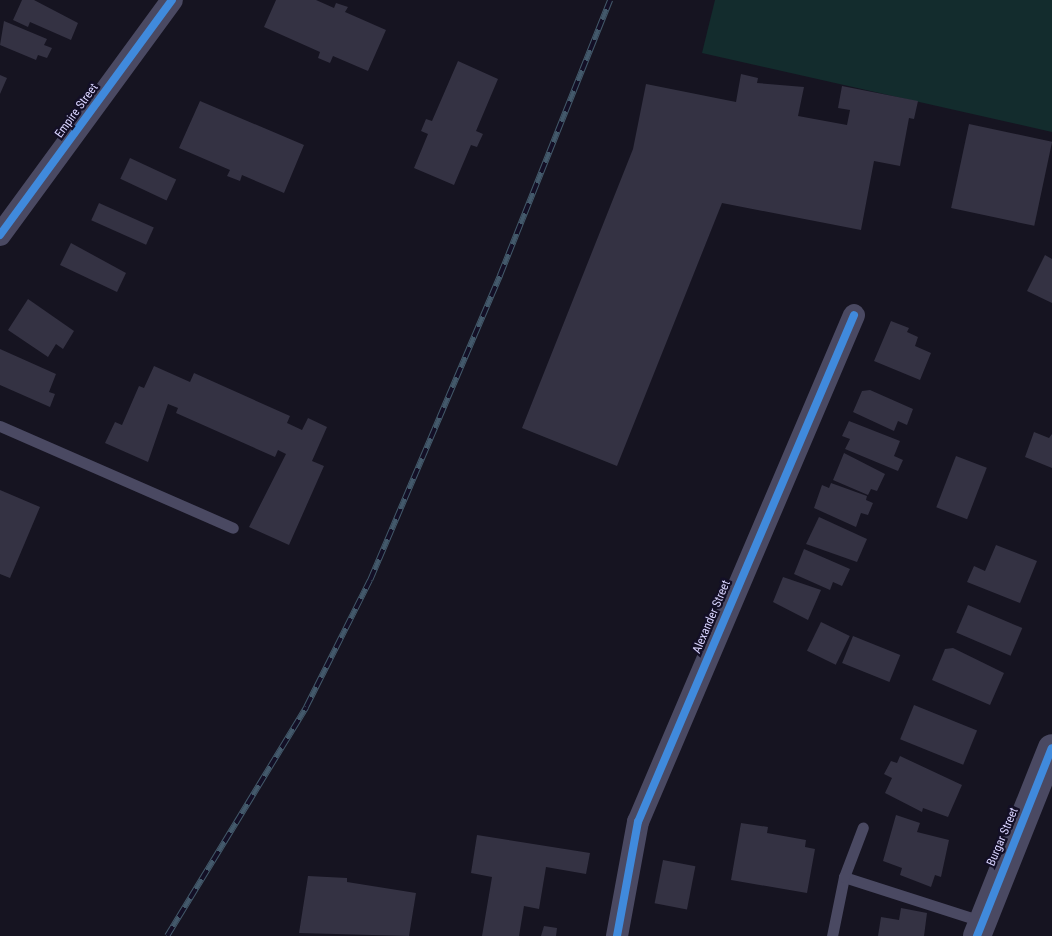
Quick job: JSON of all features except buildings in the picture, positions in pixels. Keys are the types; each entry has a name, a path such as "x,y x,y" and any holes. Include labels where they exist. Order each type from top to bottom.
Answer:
{"street":[{"name":"Empire Street","path":"0,235 172,0"},
{"name":"Alexander Street","path":"617,936 638,822 854,315"},
{"name":"Burgar Street","path":"979,929 1049,762"}],"lane":[{"path":"0,426 233,528"},
{"path":"832,936 844,877 863,827"},
{"path":"844,877 979,929"}],"green space":[{"path":"715,0 1052,0 1052,132 702,53"}],"railway":[{"path":"167,936 306,707 370,580 500,275 610,0"}],"cycle path":[{"path":"0,235 172,0"},
{"path":"617,936 638,822 854,315"},
{"path":"977,936 1052,748"}]}
